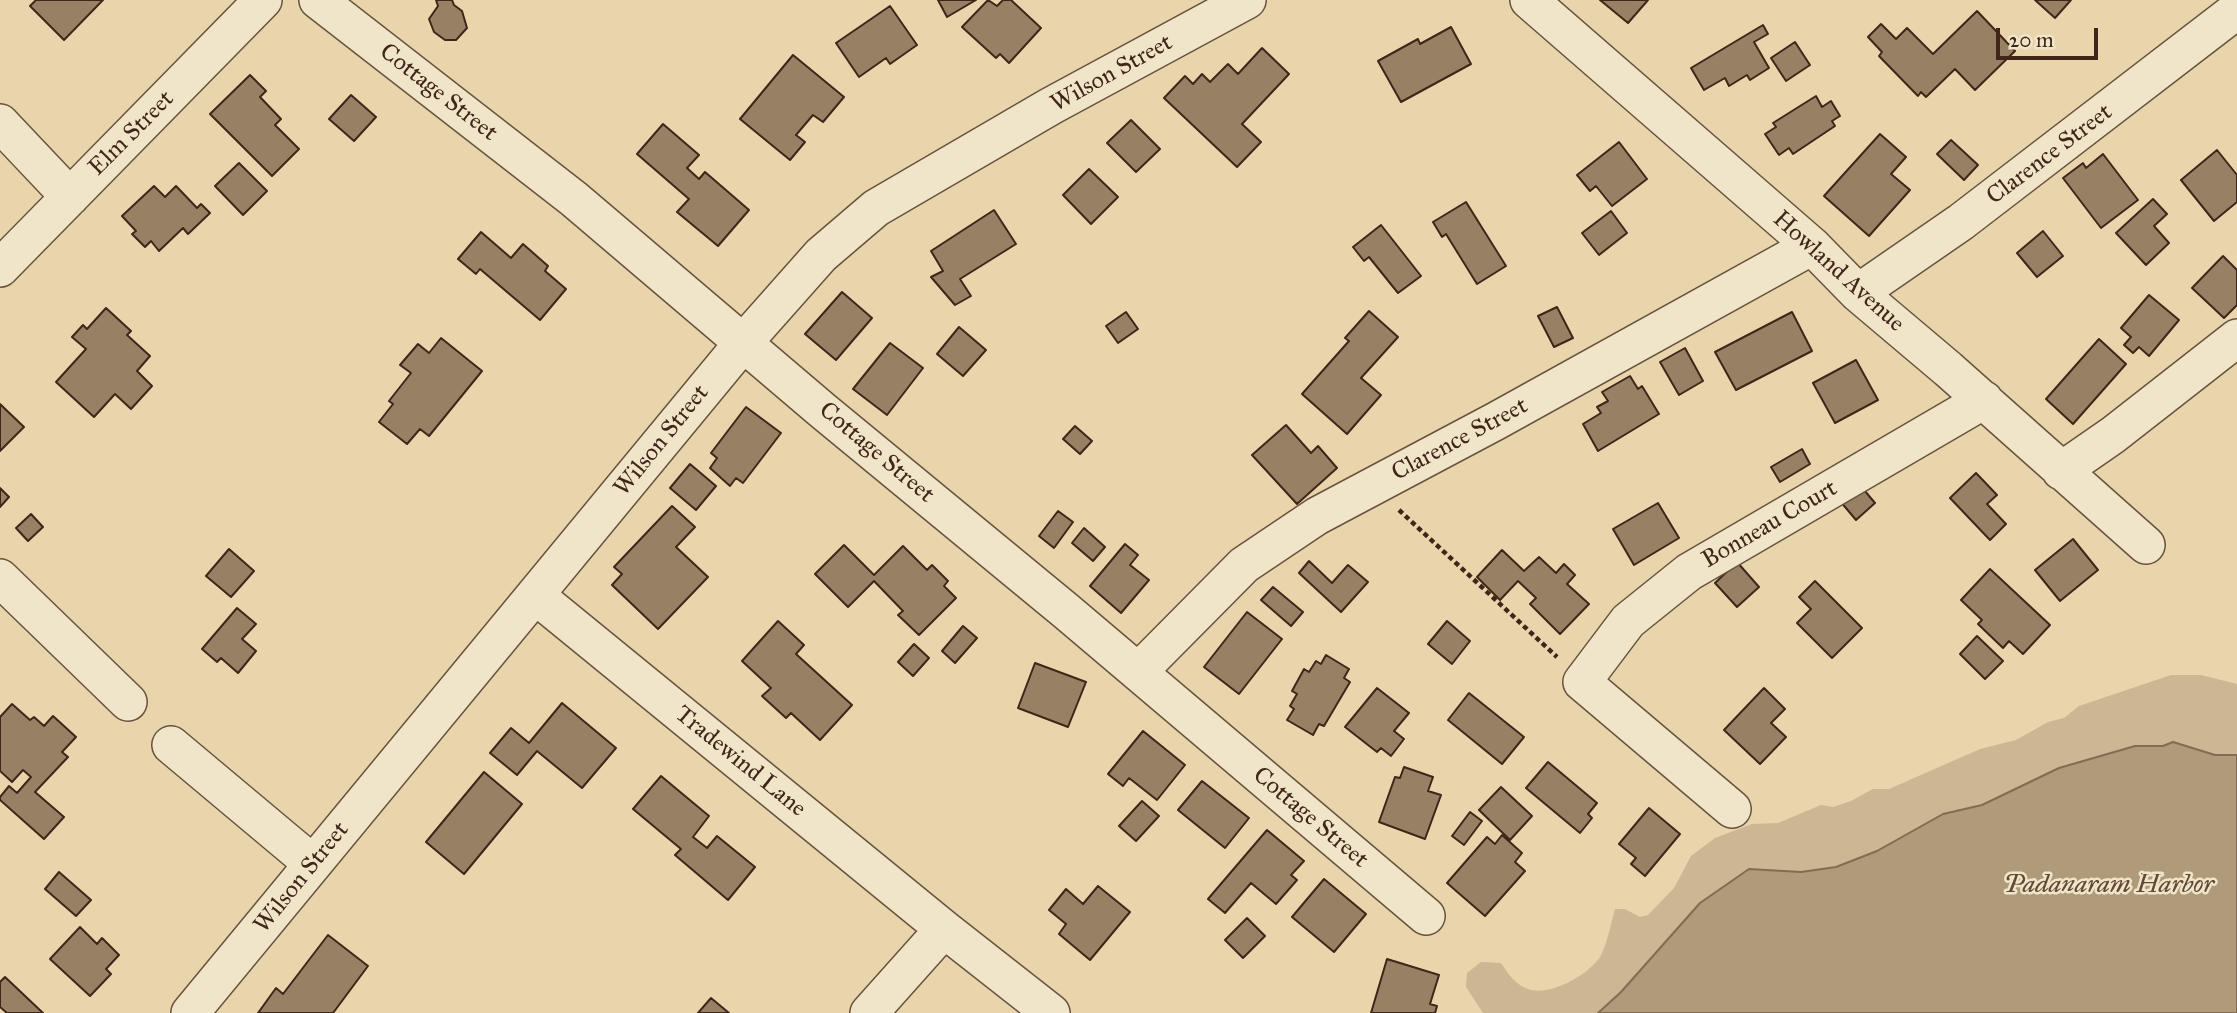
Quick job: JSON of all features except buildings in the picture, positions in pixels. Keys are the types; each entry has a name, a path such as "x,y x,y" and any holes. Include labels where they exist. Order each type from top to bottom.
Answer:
{"street":[{"name":"Elm Street","path":"0,268 263,0"},
{"name":"Cottage Street","path":"318,0 574,199 1426,916"},
{"name":"Wilson Street","path":"190,1013 743,343 821,255 876,208 1051,106 1247,0"},
{"name":"Howland Avenue","path":"1530,0 1812,246 1858,293 1984,400 2146,545"},
{"name":"Clarence Street","path":"1858,293 1961,222 2237,10"},
{"path":"0,123 70,197"},
{"name":"Clarence Street","path":"1138,672 1244,565 1317,516 1496,421 1812,246"},
{"path":"2062,471 2113,435 2237,338"},
{"name":"Bonneau Court","path":"1582,682 1628,621 1689,572 1984,400"},
{"path":"0,578 128,702"},
{"name":"Tradewind Lane","path":"535,595 1051,1013"},
{"path":"1582,682 1732,809"},
{"path":"171,745 313,864"},
{"path":"869,1013 944,929"}],"path":[{"path":"1373,486 1582,682"}],"shaded area":[{"path":"2171,675 2201,675 2237,684 2237,755 2215,755 2173,742 2163,746 2135,746 2059,768 1982,805 1943,814 1877,851 1836,867 1801,872 1749,869 1598,1013 1483,1013 1466,987 1467,973 1481,962 1501,963 1516,982 1528,989 1547,990 1568,983 1587,971 1600,957 1615,909 1625,909 1640,917 1648,915 1674,888 1691,856 1715,838 1752,824 1778,823 1821,805 1833,807 1873,789 1889,789 1980,749 2016,740 2048,722 2064,718 2079,706"}],"water":[{"name":"Padanaram Harbor","path":"2173,742 2215,755 2237,755 2237,1013 1598,1013 1621,992 1700,903 1749,869 1801,872 1836,867 1877,851 1943,814 1982,805 2059,768 2135,746 2163,746"}]}
